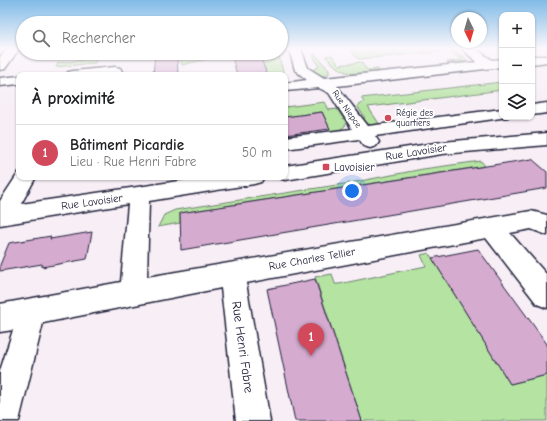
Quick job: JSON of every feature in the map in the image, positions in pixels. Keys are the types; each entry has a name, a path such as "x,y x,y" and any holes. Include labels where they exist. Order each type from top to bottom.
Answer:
{"street":[{"path":"91,72 111,69"},
{"name":"Rue Niepce","path":"302,69 307,74 334,90 380,158"},
{"path":"288,87 451,69"},
{"path":"0,82 16,80"},
{"path":"535,110 547,108"},
{"path":"288,143 499,114"},
{"name":"Rue Lavoisier","path":"288,172 442,148 547,139"},
{"path":"2,215 24,180"},
{"name":"Rue Lavoisier","path":"2,215 235,180"},
{"path":"133,292 139,195"},
{"name":"Rue Charles Tellier","path":"0,318 133,292 530,220 541,222 547,226"},
{"path":"491,227 547,295"},
{"name":"Rue Henri Fabre","path":"232,274 253,421"},
{"path":"2,421 32,312"}],"green space":[{"path":"265,69 282,69 283,72 266,72"},
{"path":"314,69 328,69 329,74 322,76 313,72"},
{"path":"339,69 378,69 379,71 349,73"},
{"path":"499,82 499,90 368,107 380,125 374,126 363,122 361,118 365,118 357,106 364,102 361,98"},
{"path":"325,102 329,110 337,109 343,118 347,118 347,122 344,127 330,132 322,112 288,117 288,107"},
{"path":"481,161 485,166 180,213 180,223 158,227 164,215 175,210 350,183 423,169"},
{"path":"429,253 510,384 547,375 547,421 362,421 315,277 332,274 335,284 339,284 426,266 421,255"}],"building":[{"path":"154,69 178,69 178,72 153,72"},
{"path":"235,69 265,69 266,72 236,72"},
{"path":"322,112 330,129 288,135 288,117"},
{"path":"532,159 547,172 547,188 181,250 180,213"},
{"path":"92,232 87,259 42,267 42,264 0,271 0,265 9,243 51,236 50,239"},
{"path":"478,249 547,344 547,375 510,384 432,258"},
{"path":"315,279 362,421 295,421 267,289"}],"place":[{"name":"Régie des quartiers","path":"388,118"},
{"name":"Lavoisier","path":"326,167"},
{"name":"Bâtiment Picardie","path":"311,356"}]}
